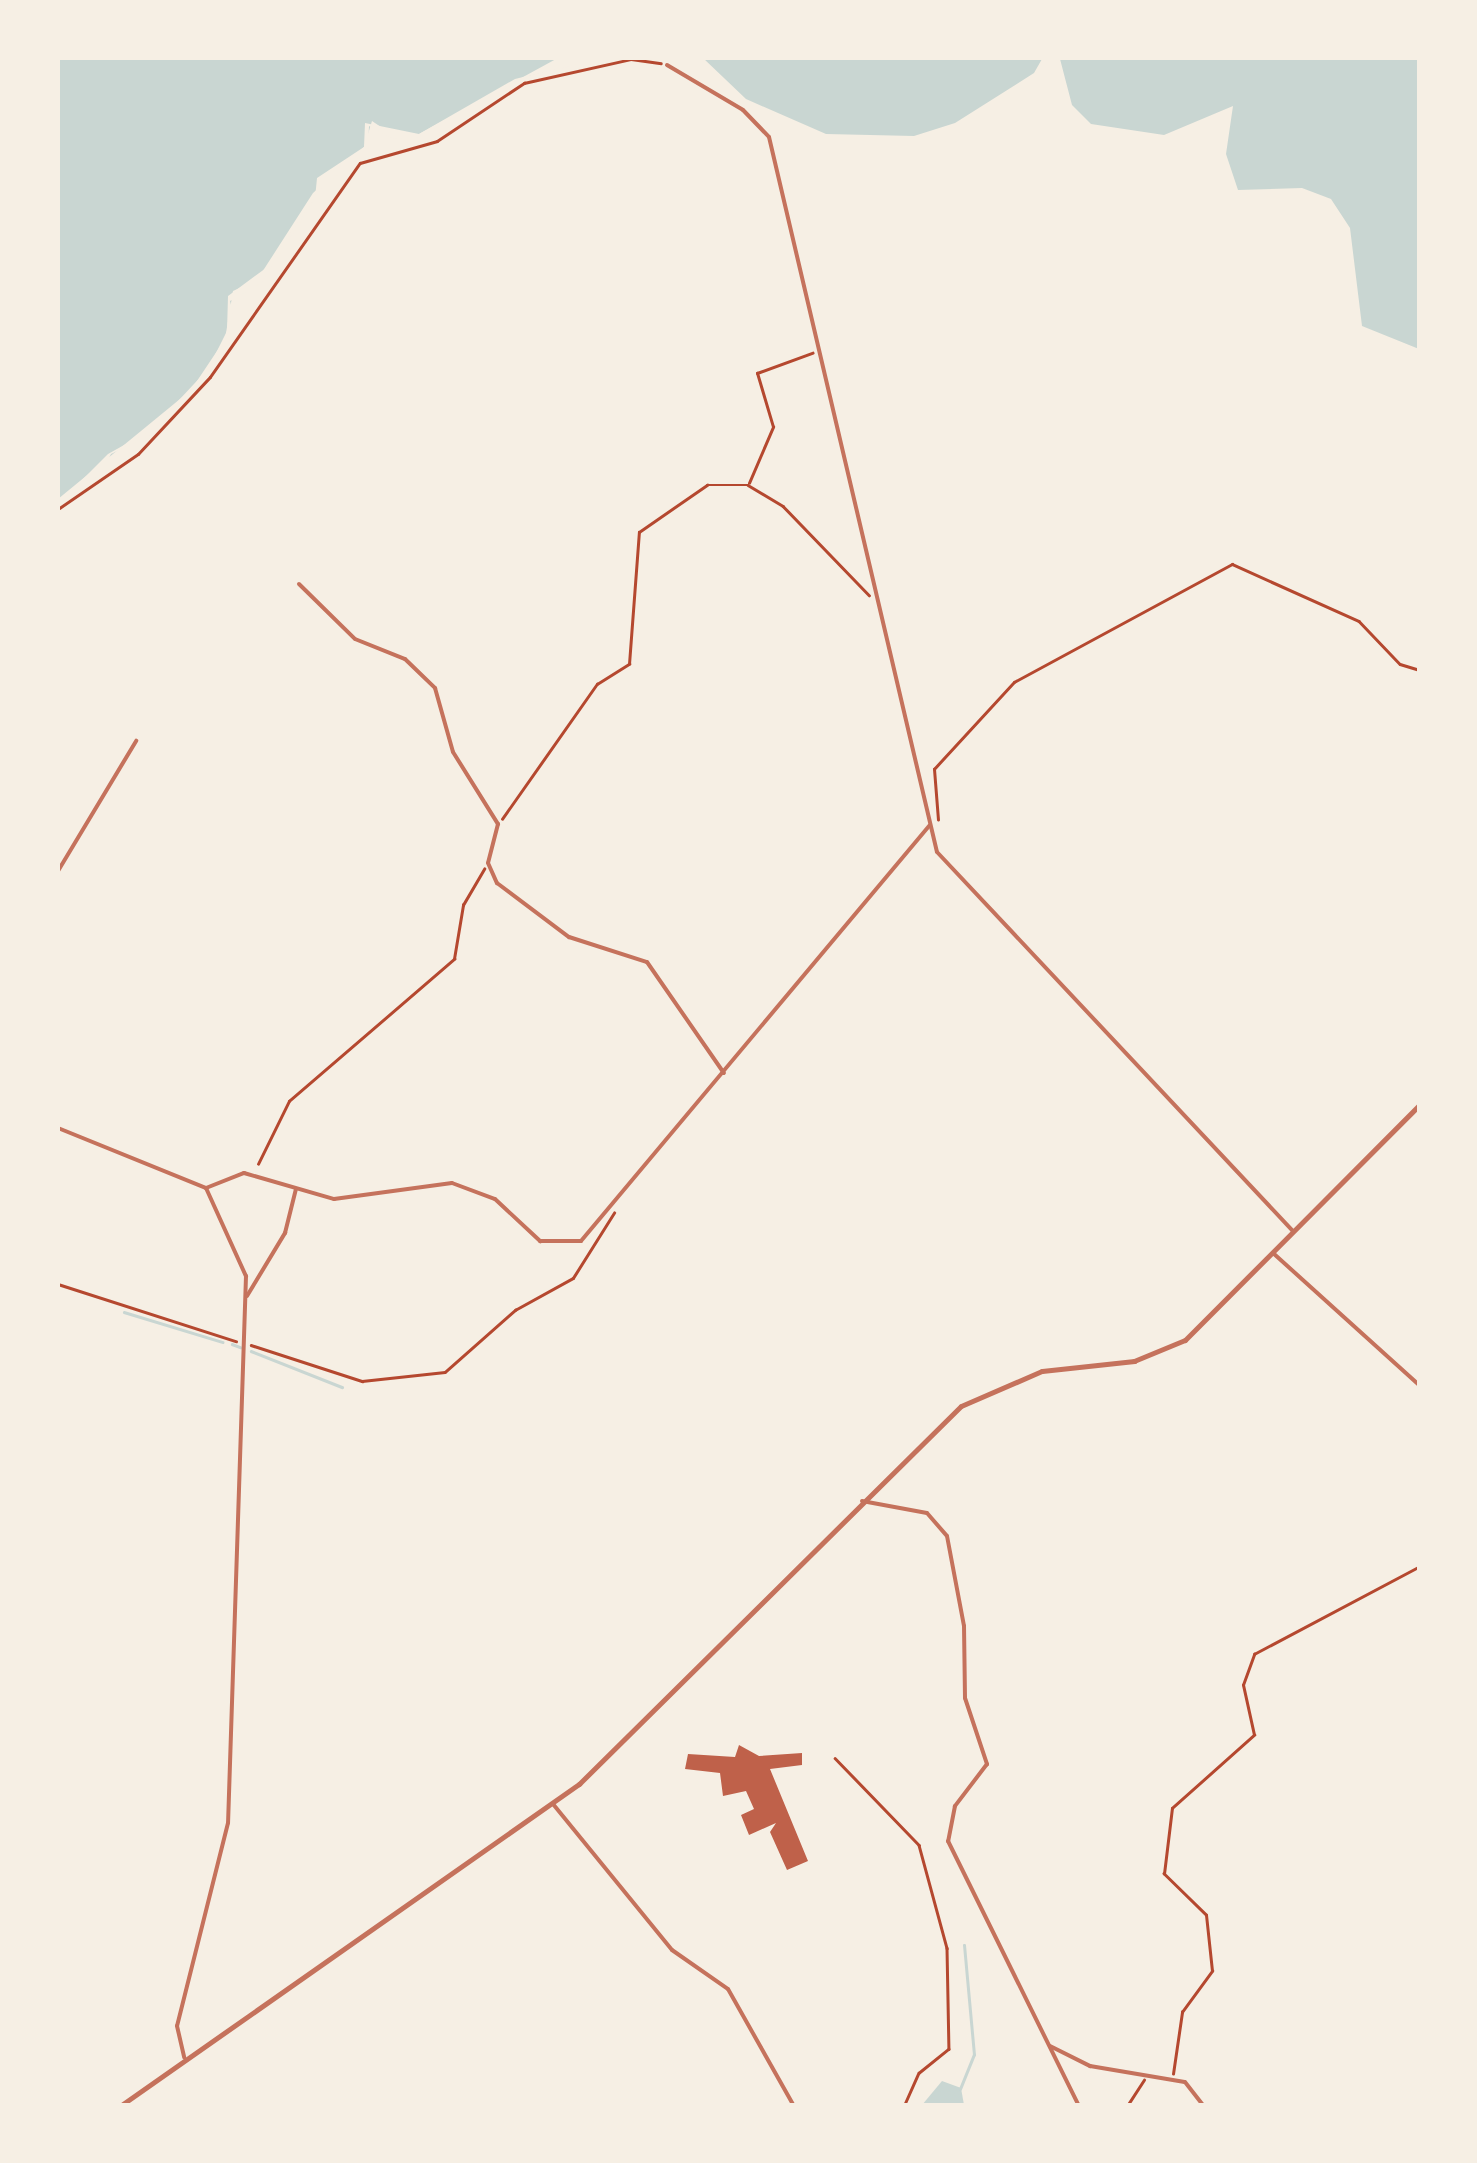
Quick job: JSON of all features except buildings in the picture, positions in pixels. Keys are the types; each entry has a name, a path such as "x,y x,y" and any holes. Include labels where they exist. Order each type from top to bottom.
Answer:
{"street":[{"path":"667,65 743,110 769,137 929,826 949,872 1294,1231"},
{"path":"300,584 355,638 425,673 453,752 498,824 488,863 496,883 554,929 647,962 724,1073"},
{"path":"58,870 136,741"},
{"path":"58,1128 206,1188 254,1173 296,1189 347,1199 452,1183 495,1199 540,1241 581,1241 929,826"},
{"path":"58,929 58,979"},
{"path":"120,2106 184,2057 552,1804 961,1406 1042,1371 1160,1354 1198,1330 1420,1104"},
{"path":"184,2057 177,2026 228,1823 247,1296 238,1250 206,1188"},
{"path":"247,1296 285,1233 296,1189"},
{"path":"1273,1252 1420,1386"},
{"path":"862,1501 927,1514 946,1536 964,1626 965,1698 986,1764 955,1806 948,1841 1078,2106"},
{"path":"552,1804 672,1950 728,1989 794,2106"},
{"path":"1050,2046 1090,2066 1169,2076 1204,2106"}],"path":[{"path":"58,509 138,454 210,376 360,163 438,141 524,82 631,59 667,65"},
{"path":"748,485 774,426 757,373 818,351"},
{"path":"498,824 597,684 628,664 640,529 707,485 748,485 828,544 880,611"},
{"path":"929,826 938,818 934,769 1014,682 1232,564 1359,621 1396,660 1420,670"},
{"path":"258,1164 281,1110 454,959 463,905 488,863"},
{"path":"251,1345 362,1381 445,1372 515,1310 573,1278 617,1202"},
{"path":"58,1284 238,1341"},
{"path":"1169,2076 1179,2070 1172,2051 1182,2012 1212,1971 1206,1914 1164,1874 1172,1808 1254,1735 1243,1685 1254,1654 1420,1566"},
{"path":"834,1758 919,1846 947,1948 948,2049 919,2073 904,2106"},
{"path":"1127,2106 1148,2075"}],"shaded area":[{"path":"58,58 600,58 515,79 419,134 393,135 372,121 364,147 313,193 257,280 233,291 225,339 191,390 58,499"},
{"path":"703,58 1419,58 1419,349 1362,326 1350,228 1331,199 1302,188 1238,190 1226,154 1233,106 1164,135 1091,124 1072,105 1060,59 1042,59 1034,73 955,123 914,136 826,134 746,99"},
{"path":"942,2081 961,2088 964,2105 922,2105"}],"pier":[{"path":"605,58 529,76 419,137 394,139 369,126 368,150 323,187 261,283 230,301 233,313 225,348 204,380 154,433 111,454 101,474 58,504 108,454 151,430 208,369 227,331 228,296 266,268 315,198 317,178 364,147 365,123 419,134 556,59"}],"waterway":[{"path":"124,1312 223,1342"},
{"path":"232,1344 240,1347"},
{"path":"251,1351 342,1387"},
{"path":"960,2089 974,2055 964,1945"}]}
